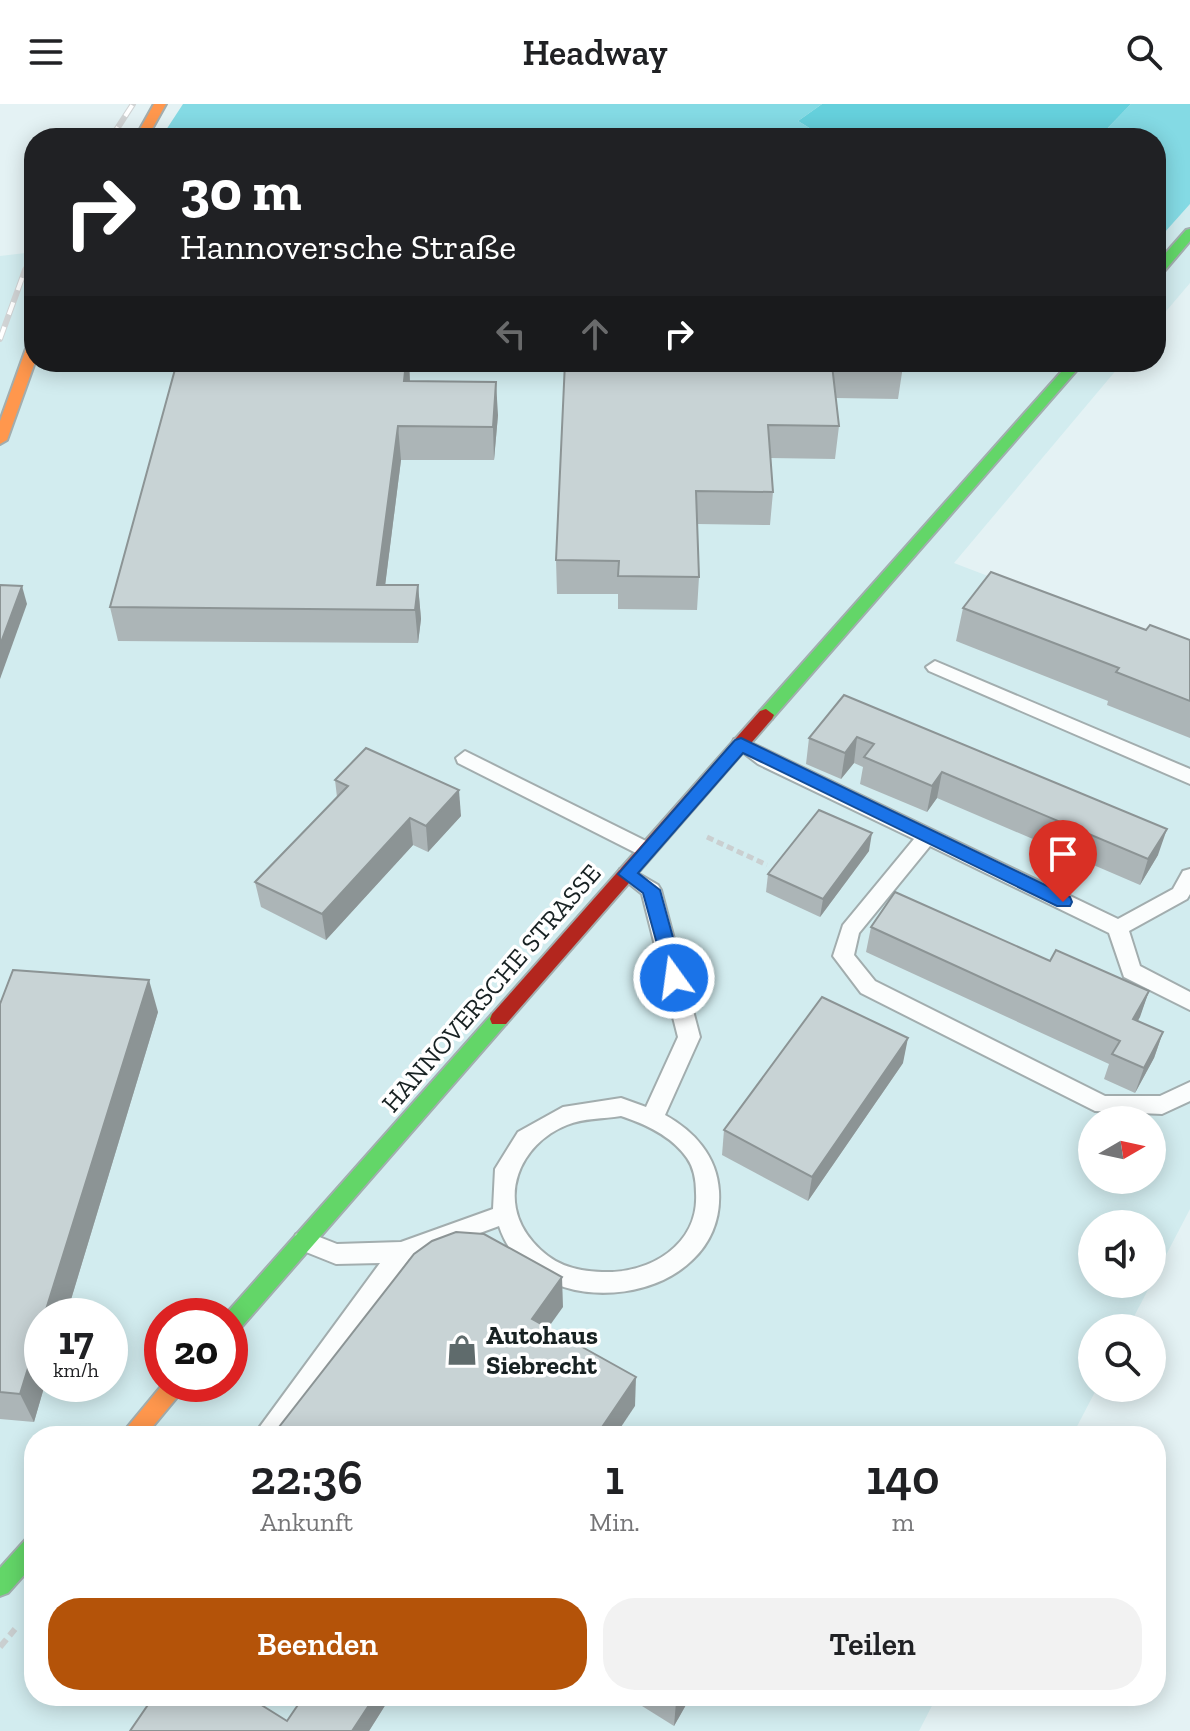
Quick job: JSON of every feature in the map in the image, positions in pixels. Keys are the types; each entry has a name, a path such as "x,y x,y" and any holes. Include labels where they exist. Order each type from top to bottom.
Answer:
{"main road":[{"path":"147,128 160,104"},
{"path":"1166,248 1190,233"},
{"path":"0,440 25,372"},
{"name":"HANNOVERSCHE STRASSE","path":"248,1304 1068,372"},
{"path":"140,1426 161,1402"},
{"path":"0,1585 24,1558"}],"lane":[{"path":"935,667 1190,777"},
{"path":"741,744 765,759 1118,928 1131,971 1190,1002"},
{"path":"465,758 647,850"},
{"path":"927,836 850,930 843,956 868,987 1103,1105 1162,1105 1190,1091"},
{"path":"627,874 651,890 689,1037 653,1116"},
{"path":"1118,928 1180,894 1190,876"},
{"path":"621,1107 653,1116 680,1133 700,1157 709,1185 708,1214 696,1242 672,1264 641,1280 607,1285 571,1280 540,1266 517,1243 503,1215 500,1186 509,1158 528,1134 556,1116 588,1108 621,1107"},
{"path":"304,1241 336,1254 401,1252 503,1215"},
{"path":"272,1426 401,1252"}],"path":[{"path":"699,833 767,865"}],"shaded area":[{"path":"183,104 822,104 798,121 809,128 167,128"},
{"path":"822,104 1131,104 1108,128 809,128 798,121"},
{"path":"1131,104 1190,104 1190,204 1166,231 1166,128 1108,128"},
{"path":"1190,204 1190,283 1166,311 1166,231"},
{"path":"24,253 24,372 1115,372 954,563 1190,653 1190,1209 1166,1255 1166,1210 1078,1210 1078,1298 1144,1298 1135,1314 1078,1314 1078,1402 1090,1402 1077,1426 24,1426 24,1706 932,1706 919,1731 0,1731 0,256"}],"building":[{"path":"174,372 405,372 404,381 496,382 493,427 398,426 377,585 418,585 415,610 110,607"},
{"path":"565,372 833,372 839,426 768,425 773,492 696,491 699,577 618,576 619,561 556,560"},
{"path":"991,572 1146,630 1150,625 1190,640 1190,701 1116,672 1119,668 963,608"},
{"path":"0,585 22,586 0,645"},
{"path":"844,695 1167,829 1148,859 942,772 932,786 864,757 874,744 857,737 845,753 809,738"},
{"path":"366,748 459,790 426,826 410,818 322,914 255,882 348,786 335,780"},
{"path":"819,810 872,833 823,899 768,874"},
{"path":"895,892 1050,961 1056,950 1149,991 1133,1019 1163,1032 1144,1068 1112,1054 1120,1041 871,927"},
{"path":"13,970 149,980 50,1298 24,1298 24,1381 20,1394 0,1392 0,1004"},
{"path":"822,997 908,1038 812,1177 724,1130"},
{"path":"456,1232 484,1234 562,1277 532,1319 636,1377 603,1426 280,1426 414,1254 432,1241"},
{"path":"147,1706 263,1706 287,1721 297,1706 368,1706 352,1731 130,1731"}],"railway":[{"path":"117,128 133,104"},
{"path":"0,339 24,273"}],"traffic: fast":[{"path":"1166,261 1190,233"},
{"path":"766,715 1068,372"},
{"path":"248,1304 499,1019"},
{"path":"0,1585 24,1558"}],"traffic: slow":[{"path":"147,128 160,104"},
{"path":"0,440 25,372"},
{"path":"140,1426 161,1402"}],"traffic: jam":[{"path":"499,1019 766,715"}],"place":[{"name":"Autohaus Siebrecht","path":"462,1350"}],"route":[{"path":"674,978 651,890 627,874 741,744 765,759 1063,902"}]}
